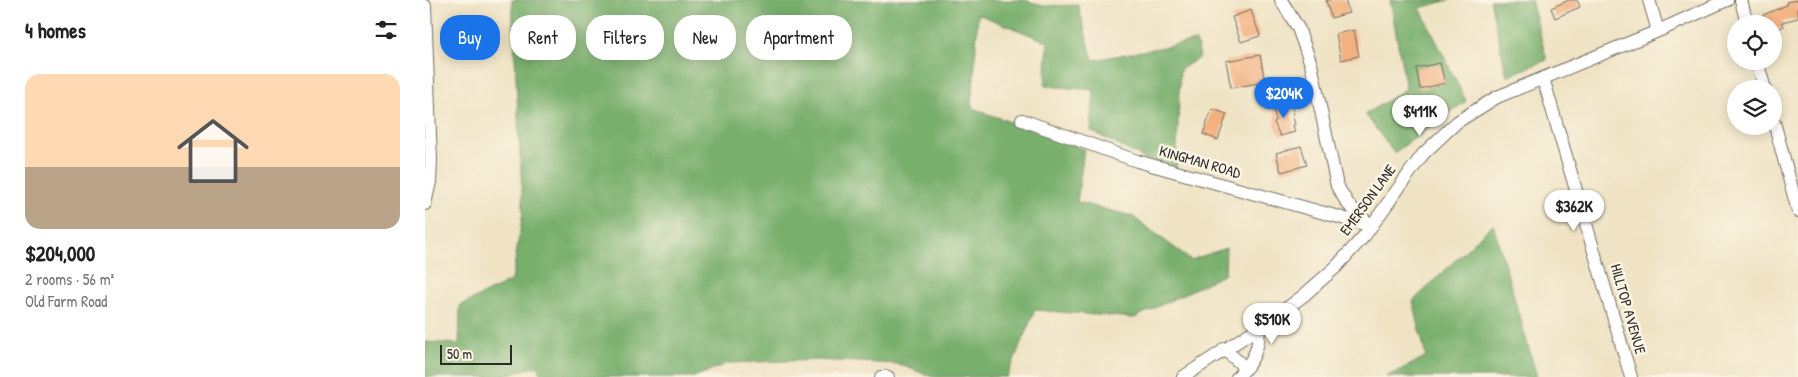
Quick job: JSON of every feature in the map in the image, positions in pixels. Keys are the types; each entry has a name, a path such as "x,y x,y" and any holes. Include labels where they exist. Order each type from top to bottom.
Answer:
{"street":[{"path":"1281,0 1298,28 1311,64 1337,186 1348,204 1371,226"},
{"path":"1649,0 1658,31"},
{"name":"EMERSON LANE","path":"1183,377 1258,326 1275,317 1303,296 1336,267 1371,226 1412,168 1439,137 1476,108 1497,97 1658,31 1727,0"},
{"path":"1741,0 1745,15"},
{"path":"425,6 431,160 430,182 425,204"},
{"name":"HILLTOP AVENUE","path":"1543,78 1631,377"},
{"name":"KINGMAN ROAD","path":"1022,120 1137,161 1371,226"},
{"path":"1778,135 1798,211"},
{"path":"1240,374 1253,358 1257,348 1258,326"},
{"path":"1224,350 1241,364 1240,374"},
{"path":"881,377 888,377"}],"green space":[{"path":"512,0 1025,0 1043,6 1078,5 1093,60 1196,41 1200,57 1180,70 1176,175 1091,131 1094,90 1045,86 1048,42 978,14 972,108 1084,149 1077,202 1132,216 1191,260 1226,248 1225,274 1134,318 1035,310 1007,377 933,377 898,364 817,360 728,363 694,377 542,377 538,366 503,377 425,377 425,342 459,344 460,306 512,280 523,212 515,60 576,60 576,15 513,15"},
{"path":"1390,0 1449,0 1420,8 1466,101 1394,153 1365,114 1406,89"},
{"path":"1490,0 1531,0 1547,60 1507,76"},
{"path":"1493,224 1537,377 1386,377 1426,357 1413,301"}],"building":[{"path":"1326,0 1345,0 1349,13 1331,18"},
{"path":"1569,0 1577,0 1580,7 1555,18 1551,8"},
{"path":"1798,0 1798,18 1782,22 1782,15 1763,15 1787,5 1786,2"},
{"path":"1251,10 1260,36 1241,42 1232,17"},
{"path":"1354,30 1359,56 1341,60 1336,34"},
{"path":"1260,55 1265,82 1231,88 1226,61"},
{"path":"1440,63 1445,83 1420,89 1416,68"},
{"path":"1291,103 1295,132 1280,136 1274,122 1276,121 1273,108"},
{"path":"1212,109 1227,114 1218,140 1203,134"},
{"path":"1301,146 1307,165 1281,172 1276,153"}]}
